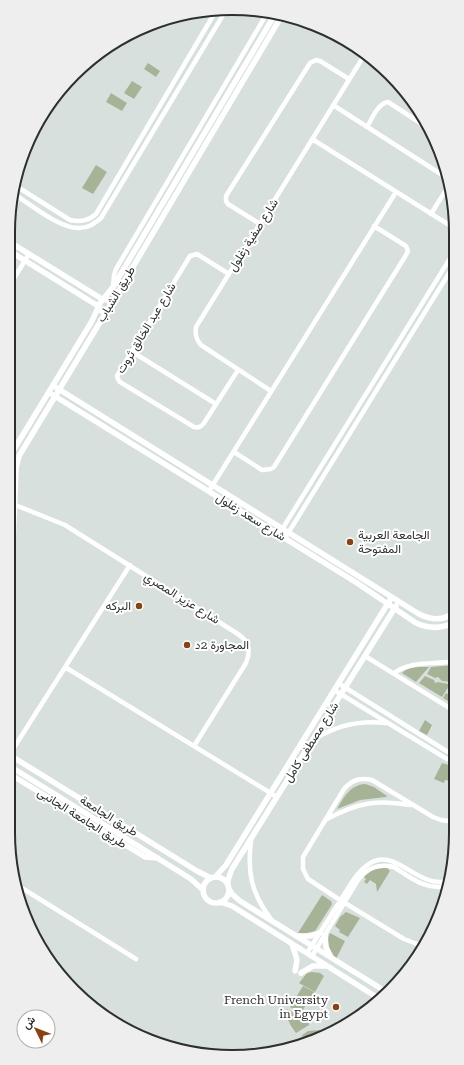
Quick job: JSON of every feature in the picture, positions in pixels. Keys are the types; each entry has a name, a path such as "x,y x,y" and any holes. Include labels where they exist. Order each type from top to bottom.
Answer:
{"street":[{"path":"18,197 49,217 69,227 86,227 94,224 101,218 223,15"},
{"path":"19,188 64,217 77,222 84,221 96,214 213,16"},
{"path":"113,287 116,269 264,18"},
{"name":"طريق الشباب","path":"15,448 92,321 102,299 113,287 272,19"},
{"name":"طريق الشباب","path":"15,504 16,468 19,456 279,20"},
{"name":"شارع صفية زغلول","path":"271,391 200,345 196,340 196,328 362,59"},
{"path":"187,60 193,64"},
{"path":"260,224 227,203 226,198 230,190 310,63 313,61 320,61 350,79"},
{"path":"169,91 175,94"},
{"path":"367,127 381,105 385,102 388,102 419,122"},
{"path":"333,105 441,174"},
{"path":"312,139 449,225"},
{"path":"129,158 135,161"},
{"path":"431,214 445,191"},
{"path":"209,491 396,192"},
{"path":"234,452 262,470 271,470 274,467 402,262 407,253 406,246 374,226"},
{"path":"15,245 102,299 108,300 111,304"},
{"path":"15,277 29,254"},
{"name":"شارع عبد الخالق ثروت","path":"229,274 198,254 190,256 118,372 118,379 120,382 194,427 201,426 238,370"},
{"path":"15,255 98,306 101,311 106,312"},
{"path":"279,534 449,260"},
{"path":"285,538 449,273"},
{"path":"131,351 216,404"},
{"name":"شارع سعد زغلول","path":"53,386 419,614 432,619 449,616"},
{"name":"شارع سعد زغلول","path":"49,392 279,534 388,603 416,623 423,626 438,628 449,624"},
{"path":"338,439 344,442"},
{"name":"شارع عزيز المصري","path":"15,504 65,524 238,634 247,643 249,652 246,663 194,746"},
{"path":"15,746 130,565"},
{"name":"شارع مصطفى كامل","path":"213,877 223,869 392,596"},
{"name":"شارع مصطفى كامل","path":"228,888 228,880 232,869 399,601"},
{"path":"383,611 388,613 390,616"},
{"path":"365,656 449,708"},
{"path":"394,674 401,668 409,665 449,662"},
{"path":"65,667 277,797"},
{"path":"338,683 449,752"},
{"path":"334,690 449,760"},
{"path":"312,741 329,730 348,724 368,722 388,724"},
{"name":"طريق الجامعة","path":"15,759 194,869 213,877"},
{"name":"طريق الجامعة","path":"15,769 192,879 203,890"},
{"name":"طريق الجامعة الجانبى","path":"15,777 145,857 158,858"},
{"path":"418,945 409,942 308,879 303,869 303,857 344,789 349,783 356,779 364,778 372,780 433,817 449,821"},
{"path":"52,792 57,784"},
{"path":"326,819 349,808 374,802 387,802 413,806"},
{"path":"251,838 249,864 252,882 258,900 272,921"},
{"path":"309,955 361,869 369,863 379,860 394,861 428,880 444,881"},
{"path":"343,901 363,875 369,869 377,866 386,865 394,867 418,882 428,886 438,888 442,887"},
{"path":"375,996 232,906 220,902 215,903 209,900 204,896 204,884 213,877 218,877 224,880 236,898 382,989"},
{"path":"220,902 226,897 228,888"},
{"path":"22,889 136,959"},
{"path":"297,936 306,937 322,934"},
{"path":"322,934 331,958"},
{"path":"292,944 297,960 298,972 313,966 327,966"}],"green space":[{"path":"148,63 160,71 156,77 144,69"},
{"path":"132,81 142,87 134,99 124,93"},
{"path":"111,93 127,103 122,111 106,102"},
{"path":"96,165 107,172 93,194 82,188"},
{"path":"449,666 449,682 442,681 438,677 435,678 427,674 431,667"},
{"path":"429,667 416,682 402,673 411,668"},
{"path":"425,676 434,680 435,683 438,682 448,684 449,686 442,697 419,683"},
{"path":"446,693 449,694 449,702 443,698"},
{"path":"425,720 432,725 427,735 419,731"},
{"path":"442,763 449,765 449,781 445,780 444,783 434,779"},
{"path":"365,784 374,787 387,796 360,800 337,809 351,789"},
{"path":"377,867 388,868 390,871 377,892 376,884 370,880 367,884 364,882 366,879 363,876"},
{"path":"322,895 331,901 331,906 315,931 303,934 298,933"},
{"path":"346,912 360,918 348,937 339,932 340,930 335,926 340,917"},
{"path":"330,933 345,941 336,959 328,943"},
{"path":"307,973 320,973 324,976 315,992 299,983"},
{"path":"303,986 314,992 301,1013 290,1007"},
{"path":"287,1009 300,1016 307,1015 309,1025 296,1033 289,1022"},
{"path":"322,1030 305,1037 301,1036 308,1031"}],"place":[{"name":"الجامعة العربية المفتوحة","path":"350,542"},
{"name":"البركه","path":"139,606"},
{"name":"المجاورة 2د","path":"187,645"},
{"name":"French University in Egypt","path":"336,1007"}]}
